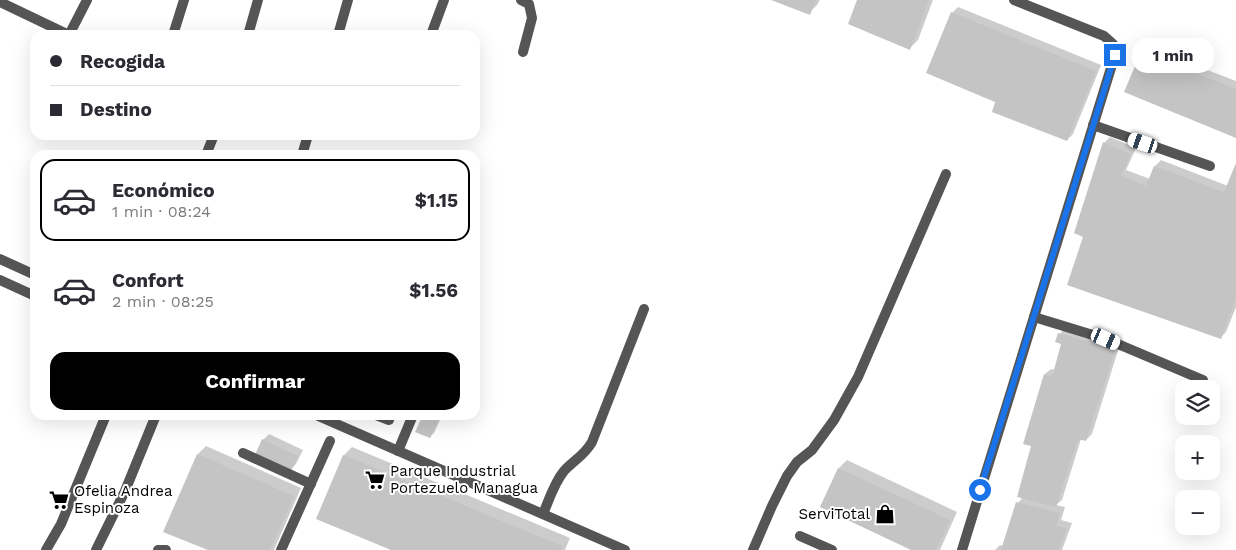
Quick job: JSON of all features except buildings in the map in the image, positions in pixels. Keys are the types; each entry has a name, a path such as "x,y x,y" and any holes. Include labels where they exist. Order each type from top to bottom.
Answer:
{"street":[{"path":"72,30 88,0"},
{"path":"175,30 184,0"},
{"path":"249,30 258,0"},
{"path":"339,30 348,0"},
{"path":"433,30 444,0"},
{"path":"521,0 529,4 532,18 523,52"},
{"path":"962,550 1115,55 1113,44 1104,36 1014,0"},
{"path":"0,2 59,30"},
{"path":"1093,125 1210,166"},
{"path":"753,550 787,476 797,462 812,450 834,420 858,377 946,174"},
{"path":"0,259 30,272"},
{"path":"0,280 30,294"},
{"path":"543,514 558,479 566,469 586,452 592,442 644,309"},
{"path":"1034,317 1106,339 1203,380"},
{"path":"46,550 61,524 104,420"},
{"path":"96,550 126,491 154,420"},
{"path":"327,420 625,550"},
{"path":"398,451 410,420"},
{"path":"281,550 330,440"},
{"path":"243,454 311,484"},
{"path":"800,536 832,550"},
{"path":"158,550 166,550"}],"place":[{"name":"Parque Industrial Portezuelo Managua","path":"375,480"},
{"name":"Ofelia Andrea Espinoza","path":"59,500"},
{"name":"ServiTotal","path":"885,514"}],"route":[{"path":"980,490 1115,55"}]}
